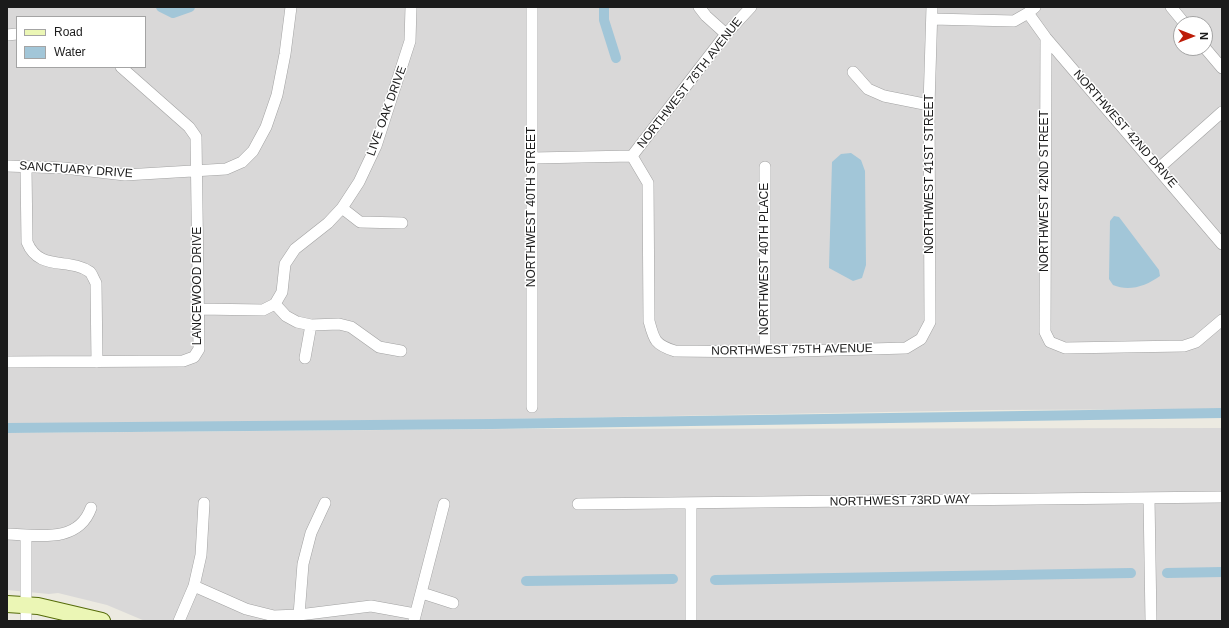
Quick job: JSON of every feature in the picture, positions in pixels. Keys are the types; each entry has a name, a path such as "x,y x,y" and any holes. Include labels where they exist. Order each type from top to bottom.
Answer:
{"main road":[{"path":"7,604 26,605 70,613 102,621"}],"street":[{"name":"SANCTUARY DRIVE","path":"7,166 26,168 64,168 125,176 226,169 242,162 253,151 266,127 277,95 285,54 291,7"},
{"name":"LIVE OAK DRIVE","path":"275,304 282,292 285,264 295,249 328,223 342,208 359,182 376,146 410,42 412,7"},
{"name":"NORTHWEST 40TH STREET","path":"532,7 532,407"},
{"path":"699,7 706,16 726,34"},
{"name":"NORTHWEST 76TH AVENUE","path":"532,158 632,156 726,34 751,7"},
{"name":"NORTHWEST 41ST STREET","path":"921,339 930,322 929,105 932,7"},
{"path":"1171,7 1178,16"},
{"path":"932,19 1014,21 1032,10"},
{"name":"NORTHWEST 42ND DRIVE","path":"1032,10 1046,38 1159,168 1222,244"},
{"name":"NORTHWEST 42ND STREET","path":"1046,38 1045,332 1050,342 1065,348 1184,346 1196,342 1222,320"},
{"path":"1212,56 1222,68"},
{"name":"LANCEWOOD DRIVE","path":"7,362 183,361 194,357 199,349 196,137 190,127 121,68"},
{"path":"852,72 868,89 884,96 929,105"},
{"path":"1159,168 1222,112"},
{"name":"NORTHWEST 75TH AVENUE","path":"632,156 648,183 649,321 653,338 661,347 674,351 765,352 906,348 921,339"},
{"name":"NORTHWEST 40TH PLACE","path":"765,167 765,352"},
{"path":"26,168 27,242 31,252 40,259 90,272 96,283 97,362"},
{"path":"342,208 360,222 402,223"},
{"path":"199,309 263,310 275,304 286,316 297,322 311,325 340,324 351,327 379,347 401,351"},
{"path":"305,358 311,325"},
{"name":"NORTHWEST 73RD WAY","path":"578,504 691,504 1222,497"},
{"path":"1149,498 1151,621"},
{"path":"179,621 194,586 201,555 204,503"},
{"path":"300,615 304,564 311,533 325,503"},
{"path":"194,586 246,609 274,616 300,615 371,606 414,618 422,594 444,504"},
{"path":"691,504 691,621"},
{"path":"7,534 62,535 77,528 87,518 91,508"},
{"path":"26,535 26,621"},
{"path":"422,594 453,603"}],"shaded area":[{"path":"7,7 1222,7 1222,409 992,410 451,420 7,424"},
{"path":"1222,428 1222,621 145,621 107,605 58,593 49,594 7,590 7,433 513,429"}],"water":[{"path":"851,153 861,160 865,171 866,265 862,278 853,281 829,268 832,162 841,154"},
{"path":"1114,216 1119,217 1159,270 1160,276 1149,283 1137,287 1125,288 1113,285 1109,279 1110,221"}],"waterway":[{"path":"161,7 173,13 190,7"},
{"path":"604,7 604,20 616,58"},
{"path":"7,428 492,424 1222,413"},
{"path":"1167,573 1222,572"},
{"path":"715,580 1131,573"},
{"path":"526,581 673,579"}]}
